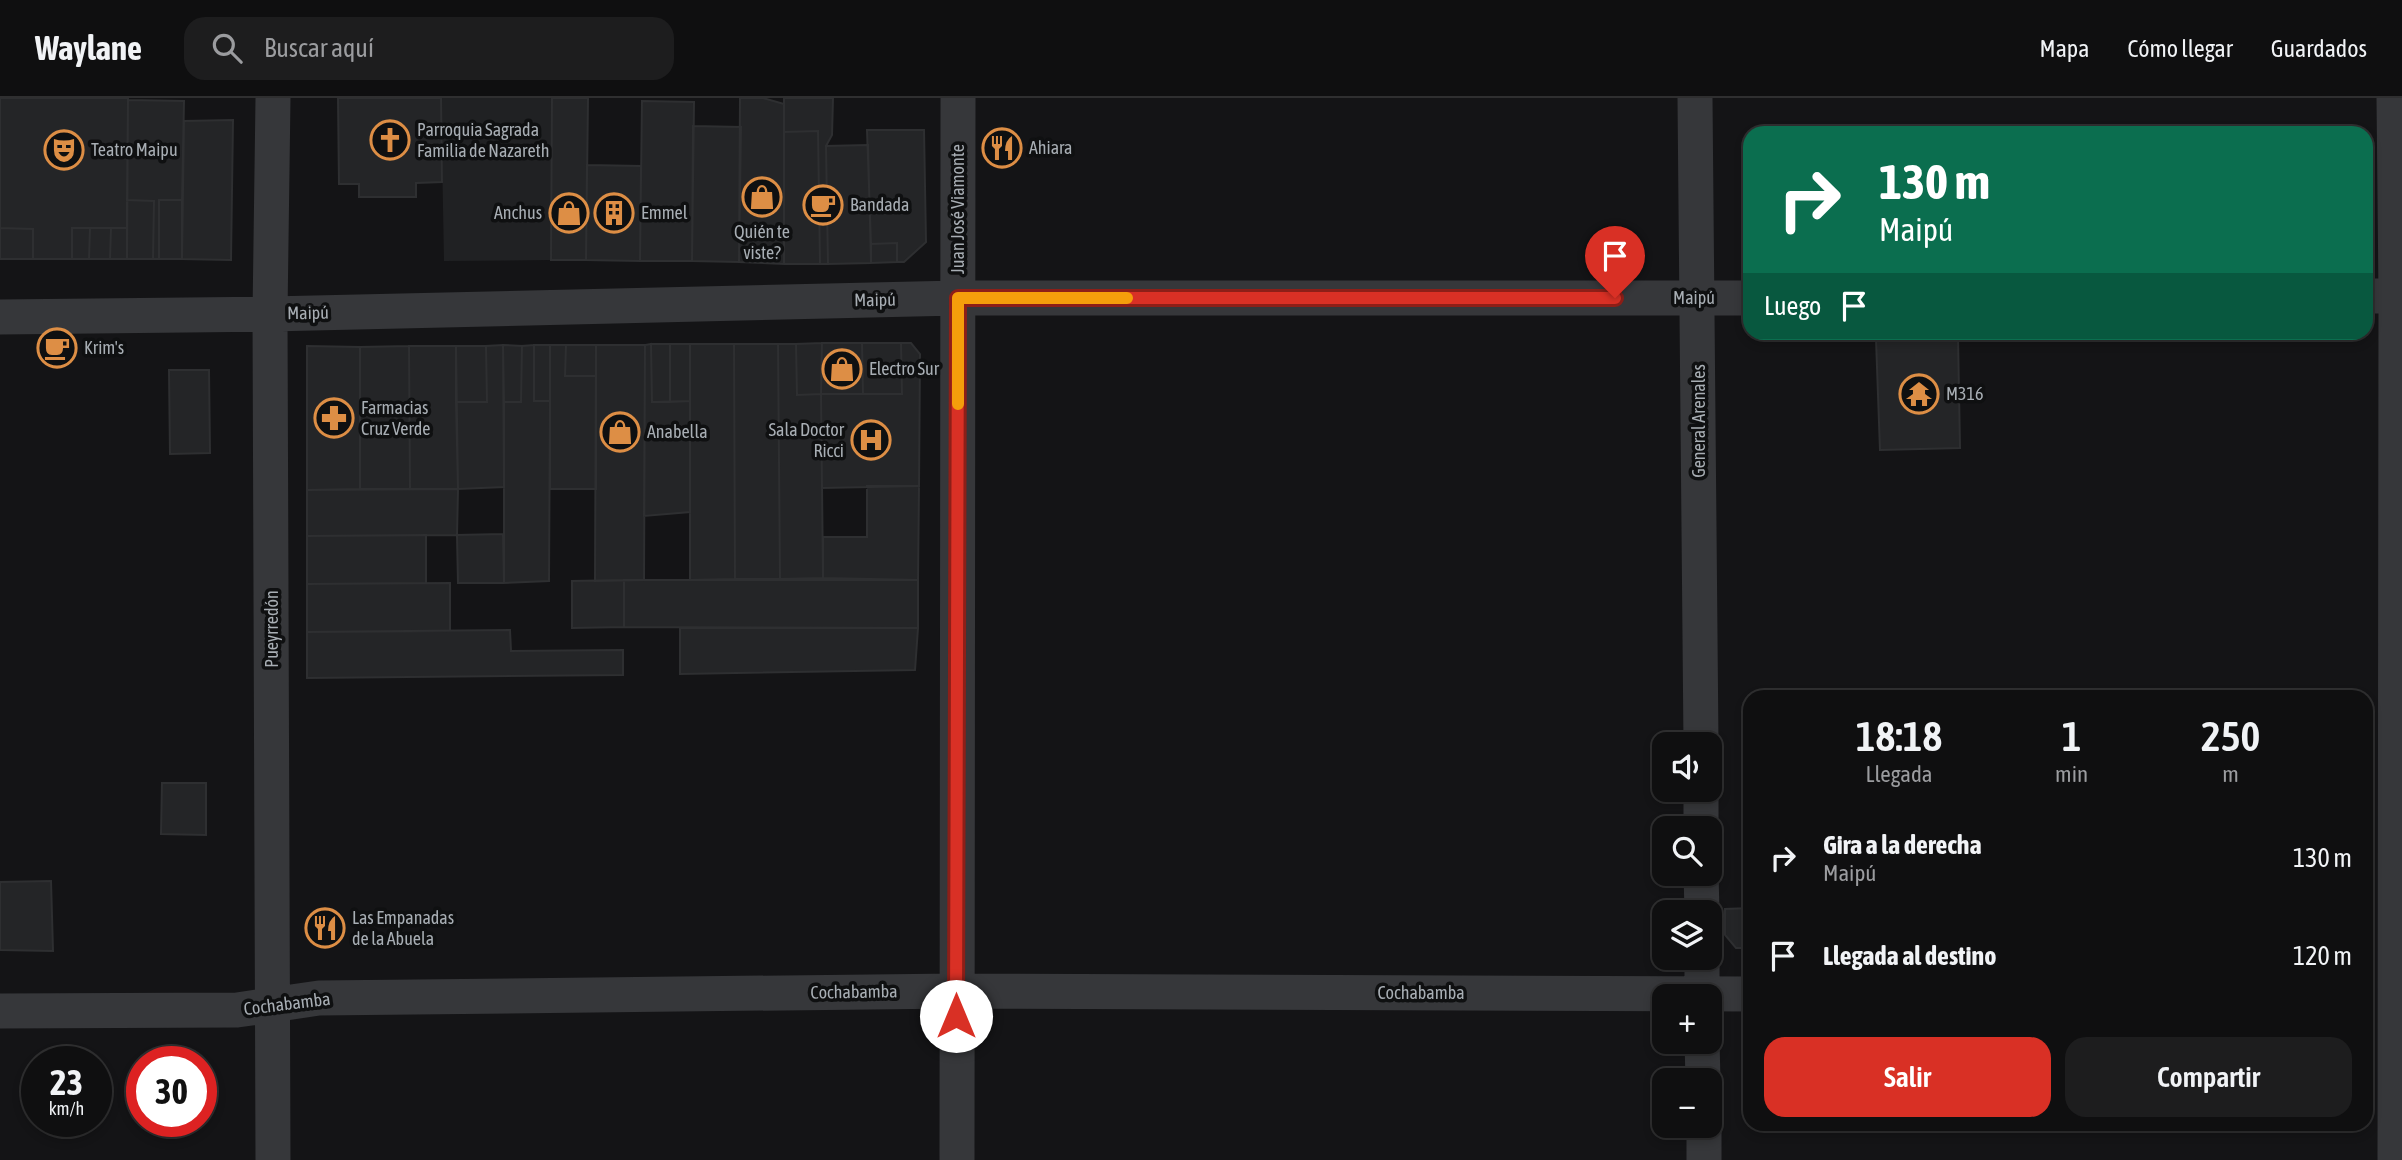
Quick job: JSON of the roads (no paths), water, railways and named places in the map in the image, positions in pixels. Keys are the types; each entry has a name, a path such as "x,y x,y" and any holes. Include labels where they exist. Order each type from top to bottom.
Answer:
{"street":[{"name":"Pueyrredón","path":"273,98 270,314 273,1160"},
{"name":"Juan José Viamonte","path":"957,1160 958,98"},
{"name":"General Arenales","path":"1695,98 1701,732"},
{"path":"2394,98 2388,296 2387,992 2395,1160"},
{"name":"Maipú","path":"0,317 270,314 958,298 1743,298"},
{"name":"Cochabamba","path":"0,1011 237,1010 319,998 956,991 1652,995"},
{"name":"Cochabamba","path":"1722,995 1743,994"},
{"path":"1703,1138 1704,1160"}],"place":[{"name":"Parroquia Sagrada Familia de Nazareth","path":"390,140"},
{"name":"Ahiara","path":"1002,148"},
{"name":"Teatro Maipu","path":"64,150"},
{"name":"Quién te viste?","path":"762,197"},
{"name":"Bandada","path":"823,205"},
{"name":"Anchus","path":"569,213"},
{"name":"Emmel","path":"614,213"},
{"name":"Krim's","path":"57,348"},
{"name":"Electro Sur","path":"842,369"},
{"name":"M316","path":"1919,394"},
{"name":"Farmacias Cruz Verde","path":"334,418"},
{"name":"Anabella","path":"620,432"},
{"name":"Sala Doctor Ricci","path":"871,440"},
{"name":"Las Empanadas de la Abuela","path":"325,928"}]}
